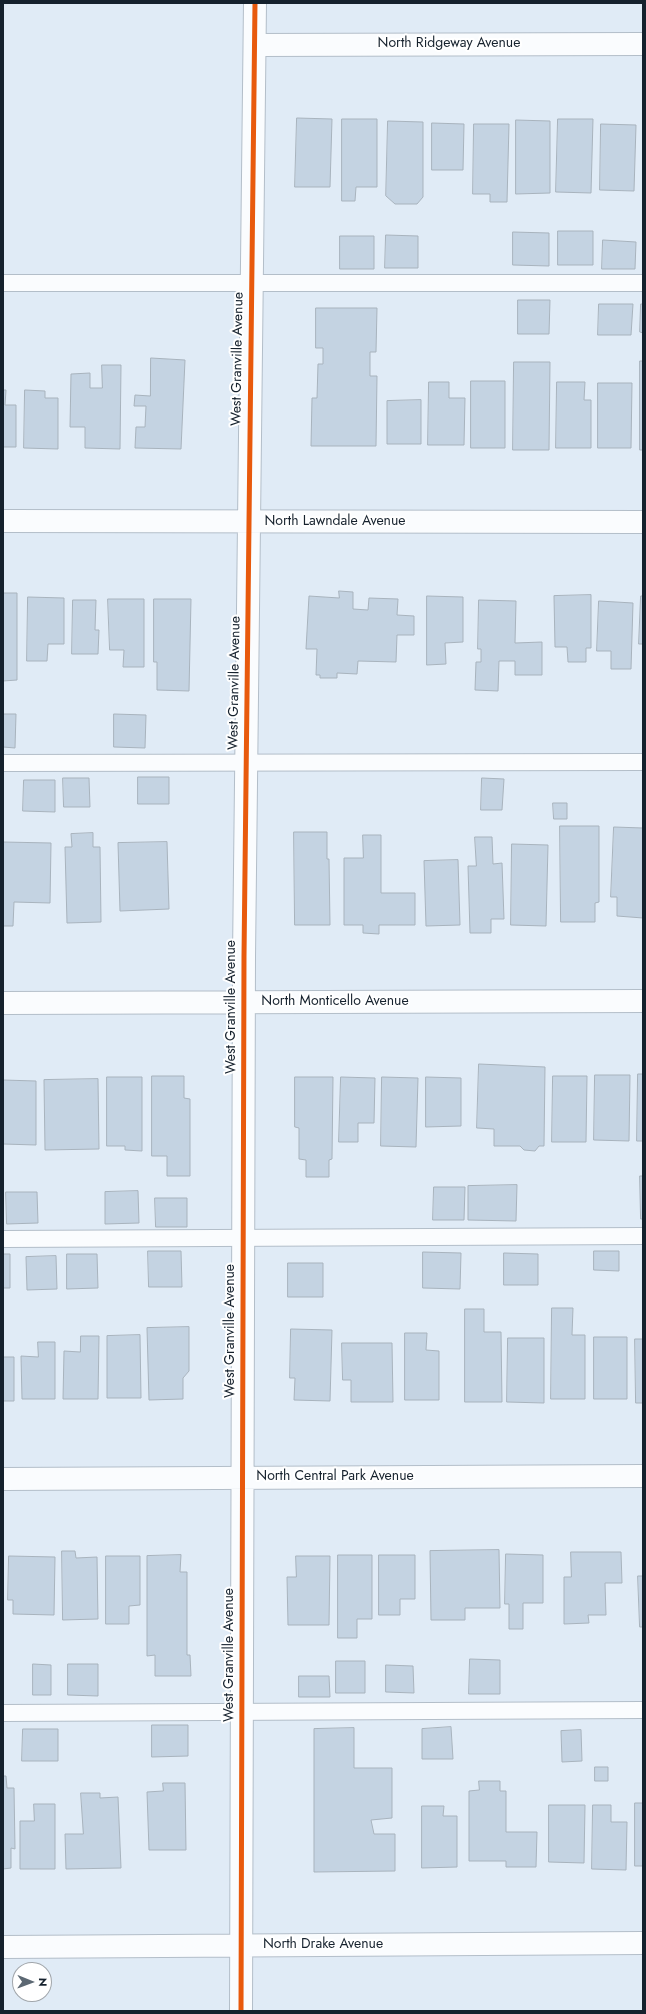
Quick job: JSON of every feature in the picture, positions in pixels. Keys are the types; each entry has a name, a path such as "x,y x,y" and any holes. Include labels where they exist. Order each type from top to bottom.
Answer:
{"street":[{"name":"West Granville Avenue","path":"241,2011 244,1002 255,3"},
{"name":"North Ridgeway Avenue","path":"255,45 643,44"},
{"name":"North Lawndale Avenue","path":"3,521 643,522"},
{"name":"North Monticello Avenue","path":"3,1003 643,1001"},
{"name":"North Central Park Avenue","path":"3,1479 643,1476"},
{"name":"North Drake Avenue","path":"3,1947 643,1943"}],"lane":[{"path":"3,283 643,283"},
{"path":"3,763 643,762"},
{"path":"3,1239 643,1236"},
{"path":"3,1713 643,1710"}],"building":[{"path":"297,118 332,119 330,187 295,187"},
{"path":"342,119 377,119 377,187 356,187 355,201 342,201"},
{"path":"558,119 593,119 591,193 556,192"},
{"path":"516,120 550,121 550,193 516,194"},
{"path":"388,121 423,122 423,197 417,204 395,204 386,196"},
{"path":"432,123 464,124 463,170 432,170"},
{"path":"474,124 509,124 507,202 490,202 490,194 473,194"},
{"path":"601,124 636,125 634,191 600,190"},
{"path":"558,231 593,231 593,265 558,265"},
{"path":"513,232 549,233 549,266 513,265"},
{"path":"386,235 418,236 418,268 385,268"},
{"path":"340,236 374,236 374,269 340,269"},
{"path":"603,240 636,242 635,269 602,269"},
{"path":"518,300 550,300 549,334 518,334"},
{"path":"599,304 633,304 631,335 598,335"},
{"path":"641,304 643,304 643,333 640,332"},
{"path":"316,308 377,308 376,352 370,352 370,376 377,376 376,446 311,446 312,398 317,398 318,364 323,364 323,348 316,348"},
{"path":"151,358 185,360 181,449 135,448 136,427 145,427 146,406 134,406 135,395 150,396"},
{"path":"640,361 643,361 643,450 640,450"},
{"path":"514,362 550,362 549,450 513,450"},
{"path":"102,365 121,365 120,449 85,448 85,427 70,427 71,374 90,373 90,388 102,388"},
{"path":"471,381 505,381 505,448 471,448"},
{"path":"429,382 449,382 449,398 465,398 464,445 428,445"},
{"path":"557,382 585,382 584,400 591,400 591,448 556,448"},
{"path":"598,383 632,383 631,448 598,448"},
{"path":"3,390 6,390 5,405 16,405 16,447 3,447"},
{"path":"25,390 45,391 45,398 58,398 58,449 24,448"},
{"path":"421,400 421,444 387,444 387,401"},
{"path":"339,591 353,592 353,609 368,610 369,598 398,599 397,615 414,616 414,635 397,635 396,662 358,661 357,674 337,673 337,678 320,678 320,675 316,675 317,649 306,649 309,596 339,598"},
{"path":"3,593 17,593 17,680 3,681"},
{"path":"591,595 591,648 586,648 586,662 568,662 567,647 555,647 554,596"},
{"path":"427,596 463,597 463,642 445,643 446,664 427,665"},
{"path":"641,596 643,596 643,644 639,644"},
{"path":"28,597 64,598 64,644 48,644 47,661 27,661"},
{"path":"108,599 144,599 144,667 123,667 124,650 110,650"},
{"path":"154,599 191,599 189,691 157,690 157,662 154,662"},
{"path":"73,600 96,600 95,630 99,630 98,654 72,654"},
{"path":"479,600 516,601 515,643 542,642 542,675 515,675 515,661 499,661 498,691 475,690 476,662 481,662 481,649 478,649"},
{"path":"599,601 633,603 631,669 611,669 611,651 597,651"},
{"path":"3,714 16,714 15,748 3,747"},
{"path":"114,714 146,715 145,748 114,747"},
{"path":"138,777 169,777 169,804 138,804"},
{"path":"63,778 89,778 90,807 64,807"},
{"path":"482,778 504,779 502,810 481,810"},
{"path":"24,780 55,780 55,812 23,811"},
{"path":"553,803 567,803 567,819 554,819"},
{"path":"560,826 599,826 599,902 595,903 595,922 561,922"},
{"path":"614,827 643,828 643,918 617,916 617,897 611,897"},
{"path":"294,832 327,832 330,925 295,925"},
{"path":"93,833 93,847 100,847 101,922 67,923 65,847 72,847 71,834"},
{"path":"363,835 381,835 381,893 415,893 415,925 379,925 379,934 363,933 363,925 344,925 344,858 363,858"},
{"path":"475,837 492,837 493,864 502,863 504,919 491,919 491,933 470,933 468,866 476,866"},
{"path":"3,842 51,843 50,903 14,902 13,926 3,926"},
{"path":"167,842 169,909 120,911 118,843"},
{"path":"512,844 548,845 546,926 511,925"},
{"path":"458,860 460,925 426,926 424,861"},
{"path":"479,1064 545,1067 544,1146 539,1146 535,1151 524,1150 520,1146 494,1146 494,1129 477,1128"},
{"path":"638,1074 643,1074 643,1141 637,1141"},
{"path":"595,1075 630,1075 629,1141 594,1140"},
{"path":"152,1076 184,1076 184,1098 190,1099 190,1176 167,1176 167,1156 152,1156"},
{"path":"553,1076 587,1076 586,1142 552,1142"},
{"path":"107,1077 142,1077 142,1151 125,1150 125,1146 107,1146"},
{"path":"295,1077 333,1077 332,1159 329,1160 329,1177 306,1177 306,1160 299,1159 299,1128 295,1127"},
{"path":"341,1077 375,1078 374,1123 358,1123 358,1142 339,1142"},
{"path":"382,1077 418,1078 416,1147 381,1146"},
{"path":"426,1077 461,1078 461,1126 426,1127"},
{"path":"98,1079 99,1149 45,1150 44,1080"},
{"path":"3,1080 36,1081 36,1145 3,1144"},
{"path":"640,1176 643,1176 643,1219 641,1219"},
{"path":"517,1185 516,1221 468,1220 468,1186"},
{"path":"434,1187 465,1187 464,1220 433,1220"},
{"path":"138,1191 139,1223 105,1224 105,1192"},
{"path":"6,1192 37,1192 38,1223 7,1224"},
{"path":"155,1198 187,1198 187,1227 156,1227"},
{"path":"148,1251 181,1251 182,1287 149,1287"},
{"path":"594,1251 619,1251 619,1271 594,1270"},
{"path":"423,1252 461,1253 460,1289 423,1288"},
{"path":"504,1253 538,1254 538,1285 504,1285"},
{"path":"3,1254 10,1254 10,1288 3,1288"},
{"path":"67,1254 97,1254 98,1288 67,1289"},
{"path":"56,1256 57,1289 27,1290 26,1257"},
{"path":"288,1263 323,1263 323,1297 288,1297"},
{"path":"552,1308 573,1308 572,1335 585,1335 585,1399 551,1399"},
{"path":"465,1309 484,1309 484,1332 501,1332 502,1402 465,1402"},
{"path":"189,1327 189,1371 183,1378 183,1399 149,1400 147,1328"},
{"path":"291,1329 332,1330 330,1401 294,1400 295,1378 290,1378"},
{"path":"405,1333 427,1333 426,1350 439,1351 439,1400 405,1400"},
{"path":"140,1335 141,1398 107,1398 107,1336"},
{"path":"81,1336 99,1336 98,1399 63,1399 64,1351 80,1352"},
{"path":"594,1337 627,1337 627,1399 594,1399"},
{"path":"508,1338 544,1338 544,1403 507,1402"},
{"path":"635,1339 643,1339 643,1403 636,1403"},
{"path":"38,1342 55,1342 55,1399 22,1399 21,1356 38,1357"},
{"path":"342,1343 392,1343 393,1402 351,1402 351,1380 343,1380"},
{"path":"3,1357 14,1357 14,1401 3,1401"},
{"path":"499,1550 500,1608 465,1608 465,1620 431,1620 430,1551"},
{"path":"62,1551 75,1551 76,1558 97,1557 98,1619 63,1620"},
{"path":"571,1552 621,1552 622,1583 605,1583 606,1615 588,1615 589,1623 564,1624 564,1577 571,1577"},
{"path":"506,1554 543,1555 543,1603 523,1603 523,1629 509,1629 509,1604 505,1604"},
{"path":"181,1555 180,1572 187,1572 187,1655 190,1655 191,1676 155,1676 155,1655 147,1656 147,1556"},
{"path":"338,1555 372,1555 372,1619 357,1619 357,1638 338,1638"},
{"path":"379,1555 415,1555 415,1599 400,1599 400,1615 379,1615"},
{"path":"9,1556 55,1557 54,1615 13,1614 13,1600 8,1600"},
{"path":"106,1556 140,1556 140,1605 129,1606 129,1624 106,1624"},
{"path":"296,1556 330,1556 329,1625 288,1625 287,1577 296,1577"},
{"path":"638,1576 643,1576 643,1627 640,1627"},
{"path":"470,1659 500,1660 500,1694 469,1694"},
{"path":"336,1661 365,1661 365,1693 336,1693"},
{"path":"33,1664 51,1665 51,1695 33,1695"},
{"path":"68,1664 98,1664 98,1696 68,1695"},
{"path":"386,1665 413,1666 414,1693 386,1692"},
{"path":"299,1676 329,1676 330,1697 299,1697"},
{"path":"152,1725 188,1725 188,1756 152,1757"},
{"path":"451,1727 453,1759 422,1759 422,1729"},
{"path":"354,1728 354,1768 392,1768 392,1818 371,1820 374,1834 395,1834 395,1871 314,1872 314,1729"},
{"path":"23,1729 58,1729 58,1761 22,1761"},
{"path":"581,1730 582,1761 562,1762 561,1731"},
{"path":"595,1767 608,1767 608,1781 595,1781"},
{"path":"3,1776 6,1776 7,1788 14,1788 15,1849 11,1848 11,1868 3,1869"},
{"path":"479,1781 500,1781 500,1791 506,1791 506,1832 537,1832 536,1867 506,1867 506,1861 469,1861 469,1791 479,1790"},
{"path":"163,1783 185,1783 186,1850 149,1850 147,1792 163,1791"},
{"path":"81,1793 100,1793 100,1798 118,1797 121,1868 66,1869 65,1834 83,1834"},
{"path":"635,1803 643,1803 643,1866 635,1866"},
{"path":"34,1804 55,1804 55,1869 20,1869 20,1821 34,1821"},
{"path":"549,1805 585,1805 584,1863 549,1862"},
{"path":"593,1805 611,1805 611,1822 627,1822 626,1870 592,1869"},
{"path":"422,1806 444,1806 443,1816 457,1816 457,1867 422,1868"}],"cycle path":[{"path":"241,2011 244,956 255,3"}]}
